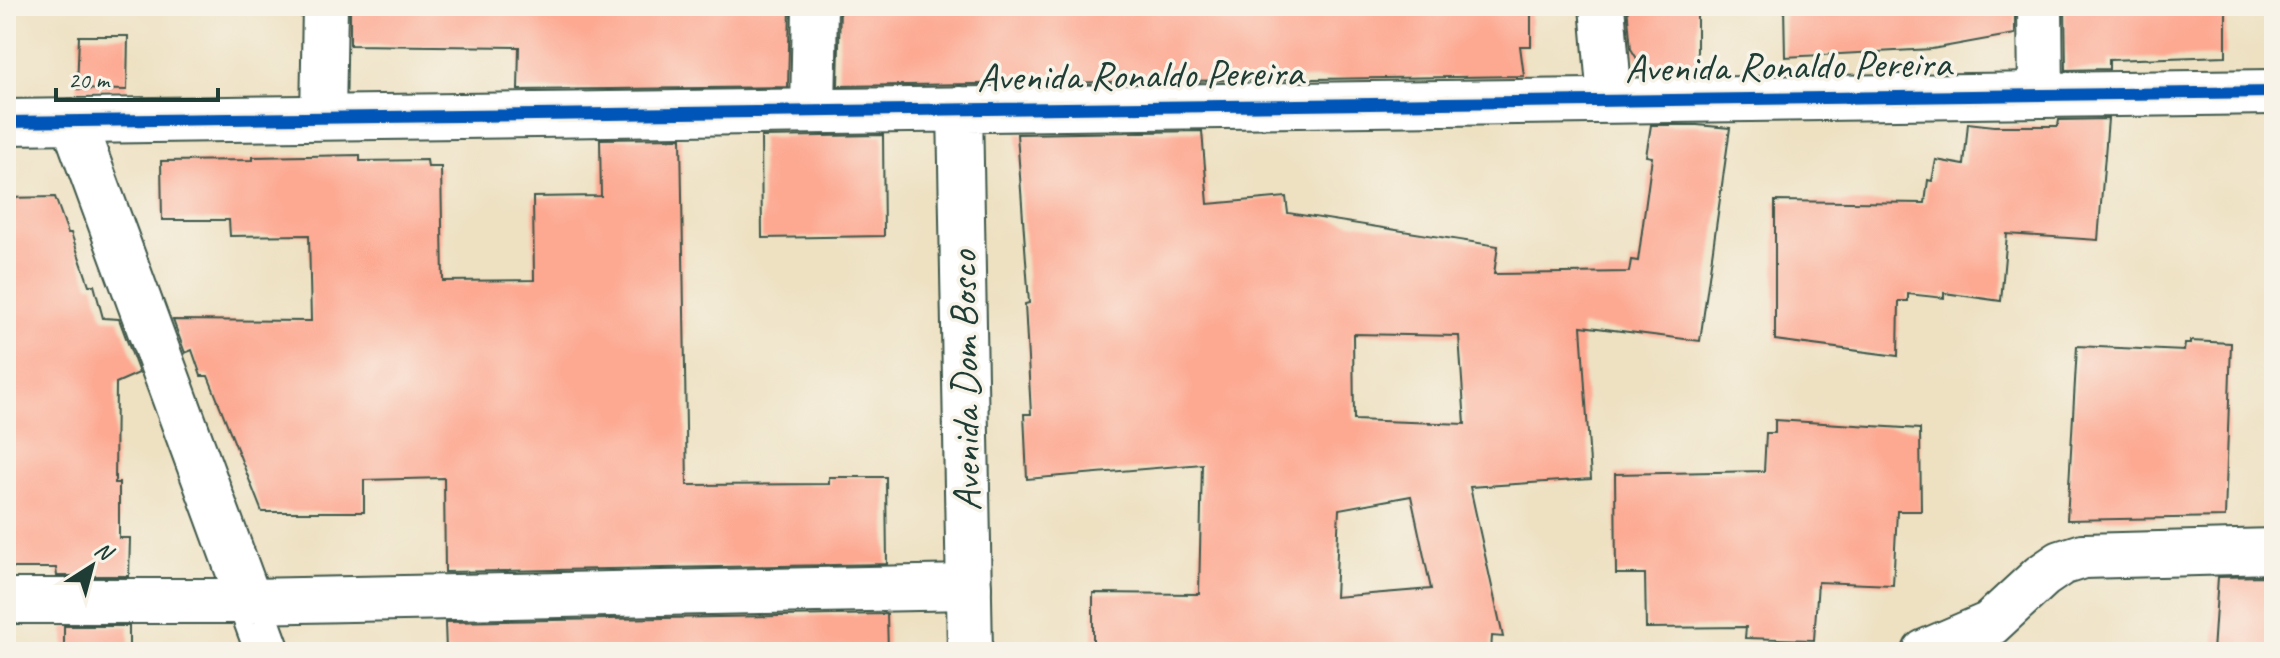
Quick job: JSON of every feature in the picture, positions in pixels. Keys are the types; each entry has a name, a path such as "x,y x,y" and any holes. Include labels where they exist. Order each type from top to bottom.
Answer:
{"street":[{"path":"323,117 325,6"},
{"path":"813,111 815,6"},
{"path":"1602,6 1610,100"},
{"path":"2040,6 2041,95"},
{"name":"Avenida Ronaldo Pereira","path":"6,122 2274,92"},
{"name":"Avenida Dom Bosco","path":"960,109 970,652"},
{"path":"73,121 268,652"},
{"path":"1925,652 1990,624 2042,576 2061,563 2083,556 2274,551"},
{"path":"6,601 249,601 969,587"}],"building":[{"path":"350,6 790,6 788,87 518,90 519,47 350,45"},
{"path":"840,6 1531,6 1531,46 1520,46 1524,76 838,86"},
{"path":"1627,6 1697,6 1697,75 1658,75 1659,70 1644,70 1631,49"},
{"path":"1784,6 2015,6 2015,34 1932,49 1785,57"},
{"path":"2065,6 2226,6 2226,56 2109,60 2109,69 2066,70"},
{"path":"79,36 128,36 127,90 77,89"},
{"path":"2108,119 2098,240 2007,234 2001,301 1944,293 1944,298 1908,294 1908,301 1899,301 1898,356 1775,340 1775,201 1925,203 1928,180 1932,181 1936,160 1964,165 1968,123 2058,126 2059,120"},
{"path":"1651,125 1730,128 1700,341 1581,326 1591,479 1470,487 1503,637 1492,636 1491,652 1093,652 1093,593 1199,594 1202,464 1027,479 1024,414 1031,414 1025,304 1029,303 1017,134 1202,131 1208,204 1286,197 1288,213 1498,246 1494,274 1629,272 1631,260 1638,261 1652,157 1646,156","holes":["1353,334 1459,336 1465,424 1354,420","1411,496 1431,589 1335,597 1339,509"]},
{"path":"883,135 884,236 762,238 761,137"},
{"path":"681,138 687,485 829,484 829,477 886,477 887,564 445,572 444,478 364,480 364,512 262,512 208,376 201,376 192,350 185,353 173,320 311,321 309,235 230,236 229,220 162,220 161,161 360,155 360,161 427,160 428,167 441,167 443,281 534,280 533,197 601,196 600,139"},
{"path":"55,197 89,285 94,285 103,318 119,319 139,373 116,383 115,483 119,483 119,538 130,538 129,576 57,576 56,568 6,568 6,198"},
{"path":"2190,341 2231,343 2225,517 2067,520 2077,346 2184,351 2185,344 2190,344"},
{"path":"1775,420 1920,429 1921,511 1897,511 1893,585 1818,582 1814,640 1745,638 1746,627 1646,628 1645,574 1616,574 1615,474 1764,471 1766,433 1775,433"},
{"path":"2266,576 2270,608 2274,609 2274,652 2213,652 2218,577"},
{"path":"887,614 888,652 446,652 445,622"},
{"path":"64,626 129,626 129,652 64,652"}],"cycle path":[{"path":"6,122 2274,92"}]}
